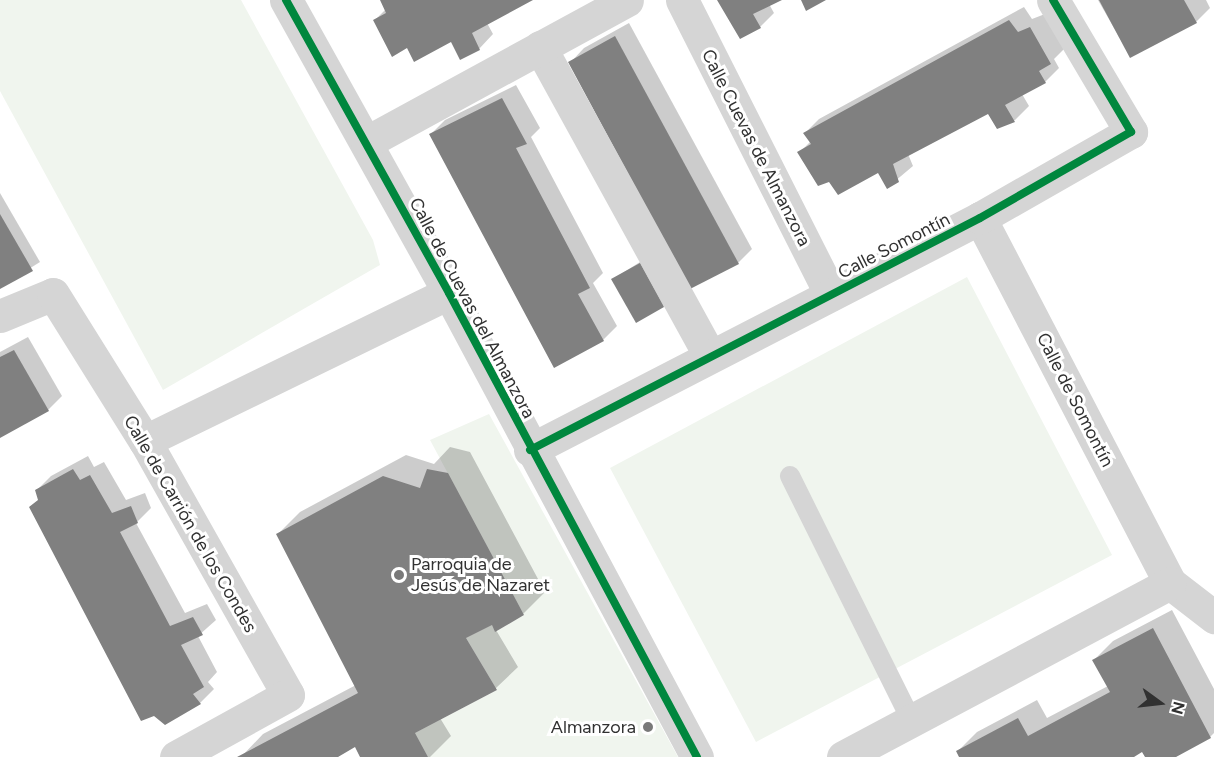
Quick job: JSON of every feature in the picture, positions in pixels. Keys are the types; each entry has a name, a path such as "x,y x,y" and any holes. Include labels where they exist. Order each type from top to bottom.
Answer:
{"street":[{"name":"Calle de Cuevas del Almanzora","path":"286,0 449,293 530,450 697,757"},
{"path":"367,142 627,0"},
{"name":"Calle Cuevas de Almanzora","path":"682,0 831,295"},
{"name":"Calle Somontín","path":"530,450 980,218 1131,132 1053,0"},
{"path":"540,47 710,356"},
{"name":"Calle de Somontín","path":"980,218 1170,583 1214,617"},
{"path":"145,441 449,293"},
{"name":"Calle de Carrión de los Condes","path":"0,316 53,294 145,441 288,695 176,757"},
{"path":"843,757 1170,583"}],"lane":[{"path":"790,476 911,720"}],"shaded area":[{"path":"0,0 241,0 373,240 380,265 163,390 0,91"},
{"path":"967,277 1112,555 756,742 610,468"},
{"path":"489,414 678,757 428,757 415,733 497,690 466,638 492,625 495,632 524,615 430,440"}],"building":[{"path":"380,0 533,0 472,33 480,50 460,60 451,42 414,62 407,48 392,57 373,20 386,13"},
{"path":"717,0 782,0 753,14 761,28 740,39"},
{"path":"801,0 826,0 806,11"},
{"path":"1099,0 1184,0 1197,23 1130,58"},
{"path":"1009,20 1018,32 1030,27 1051,64 1039,71 1046,83 1005,105 1015,122 997,129 988,114 893,164 899,182 887,189 878,173 838,195 829,182 818,186 797,152 811,144 803,133"},
{"path":"615,36 739,264 690,289 568,62"},
{"path":"502,98 527,144 516,148 590,288 578,294 604,341 554,368 429,134"},
{"path":"0,214 33,271 0,289"},
{"path":"640,263 664,307 636,323 611,279"},
{"path":"14,350 49,411 0,438 0,357"},
{"path":"73,469 80,480 90,475 112,513 131,506 138,523 120,532 170,626 193,617 203,635 181,645 204,687 193,694 201,704 165,725 154,716 141,721 29,507 38,500 35,490"},
{"name":"Parroquia de Jesús de Nazaret","path":"427,469 448,473 524,615 495,632 492,625 466,638 497,690 415,733 428,757 360,757 355,747 338,757 237,757 358,693 276,534 383,476 420,488"},
{"path":"1153,628 1211,738 1176,757 1145,757 1142,752 1134,757 959,757 956,751 1018,718 1028,736 1110,692 1092,660"}],"cycle path":[{"path":"286,0 449,293 697,757"},
{"path":"530,450 980,218 1131,132 1053,0"}],"place":[{"name":"Parroquia de Jesús de Nazaret","path":"399,575"},
{"name":"Almanzora","path":"648,727"}]}
